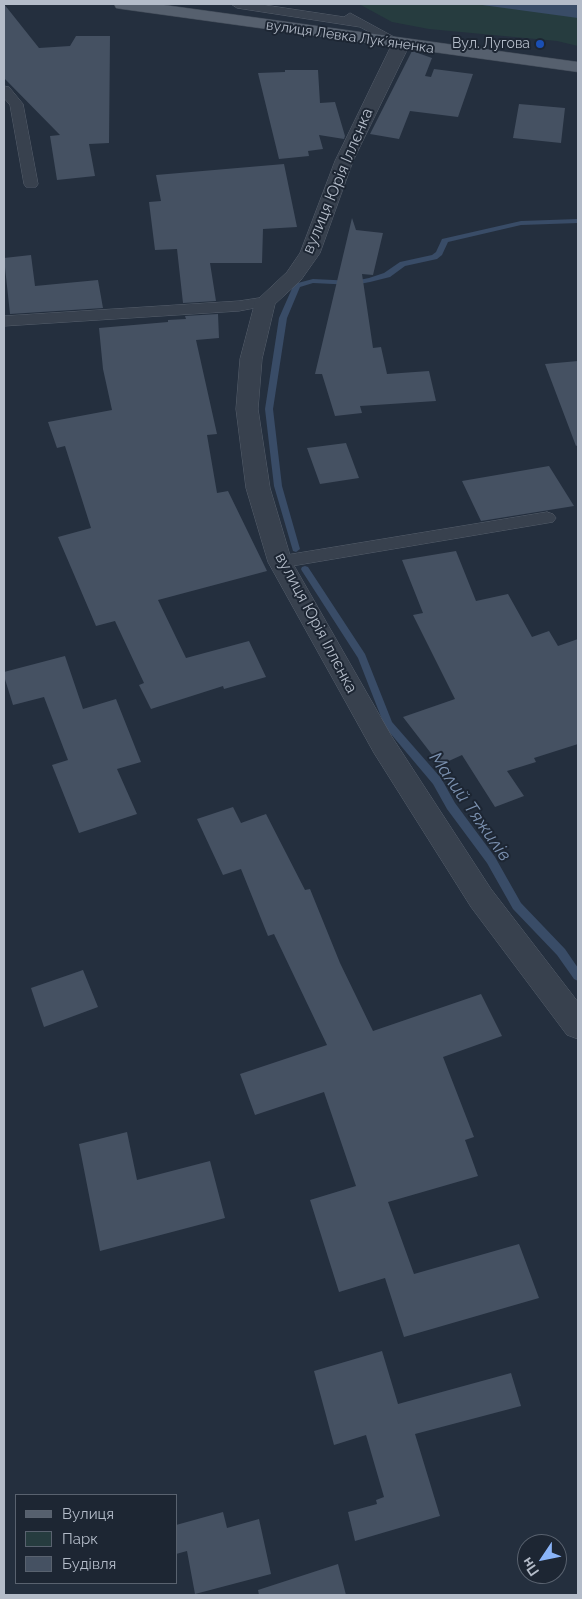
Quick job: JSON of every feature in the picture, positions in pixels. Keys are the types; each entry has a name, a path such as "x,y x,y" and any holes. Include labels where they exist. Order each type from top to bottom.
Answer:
{"main road":[{"name":"вулиця Левка Лукʼяненка","path":"122,4 149,5 401,44 578,67"}],"street":[{"name":"вулиця Юрія Іллєнка","path":"401,44 344,161 310,253 294,276 265,302 251,359 248,409 258,488 280,562 379,737 429,820 482,898 578,1025"}],"lane":[{"path":"237,4 362,24"},
{"path":"320,4 401,44"},
{"path":"4,90 16,104 31,184"},
{"path":"4,322 239,306 265,302"},
{"path":"280,562 547,518"}],"green space":[{"path":"359,4 578,4 578,46 557,41 429,29 392,22"}],"water":[{"path":"475,4 578,4 578,18"}],"building":[{"path":"4,4 39,48 70,46 76,36 110,36 109,143 89,144 95,176 57,180 50,136 60,135 4,78"},
{"path":"412,51 432,58 425,76 431,77 434,69 473,74 458,117 410,111 399,139 370,134"},
{"path":"285,70 318,70 320,103 335,102 345,136 344,139 319,135 323,149 308,151 309,156 279,159 258,73 285,72"},
{"path":"519,104 565,108 561,143 513,138"},
{"path":"284,164 297,227 263,229 262,263 210,263 216,301 183,303 177,249 155,250 149,202 161,201 156,175"},
{"path":"352,218 356,230 383,233 373,275 362,274 373,348 381,347 387,374 429,371 436,401 360,406 362,413 335,416 322,374 315,374"},
{"path":"31,255 35,286 98,280 103,308 10,314 4,258"},
{"path":"218,314 219,338 196,340 217,434 207,435 217,493 228,491 267,571 158,600 186,658 249,641 266,677 224,689 223,686 151,709 139,685 144,683 115,621 96,626 58,537 91,528 65,446 57,448 48,422 112,410 103,369 99,328 168,322 168,320 186,319 185,316"},
{"path":"578,361 578,445 576,446 545,364"},
{"path":"346,443 359,478 320,484 307,448"},
{"path":"549,466 574,506 481,521 462,481"},
{"path":"456,551 476,601 508,594 532,637 549,631 558,646 578,639 578,744 534,758 536,762 507,771 524,796 495,807 462,755 440,765 403,717 455,699 413,615 423,613 402,560"},
{"path":"65,656 83,709 116,699 141,762 117,769 137,814 79,833 52,765 68,760 44,697 13,705 4,676 4,672"},
{"path":"233,807 241,823 266,814 305,890 310,889 340,963 373,1031 481,994 502,1036 443,1057 474,1137 465,1140 478,1176 388,1202 414,1274 519,1244 539,1298 404,1337 385,1278 339,1292 310,1200 356,1186 324,1092 255,1115 240,1074 327,1045 274,934 268,936 241,869 223,875 197,819"},
{"path":"83,970 98,1007 44,1027 31,988"},
{"path":"127,1132 137,1180 210,1161 225,1218 100,1251 79,1144"},
{"path":"382,1351 398,1404 511,1373 521,1406 415,1434 440,1516 355,1541 348,1512 377,1504 376,1500 384,1497 366,1435 334,1445 314,1371"},
{"path":"223,1512 227,1528 259,1519 271,1574 195,1594 187,1551 178,1553 178,1524"},
{"path":"338,1564 346,1595 259,1595 258,1590"}],"waterway":[{"name":"Малий Тяжилів","path":"296,549 278,486 269,409 283,318 297,286 313,281 354,283 370,280 387,275 403,264 434,257 439,253 445,241 521,223 578,221"},
{"name":"Малий Тяжилів","path":"305,569 362,657 388,724 437,781 451,806 491,860 517,906 561,952 578,976"}],"place":[{"name":"Вул. Лугова","path":"540,44"}]}
